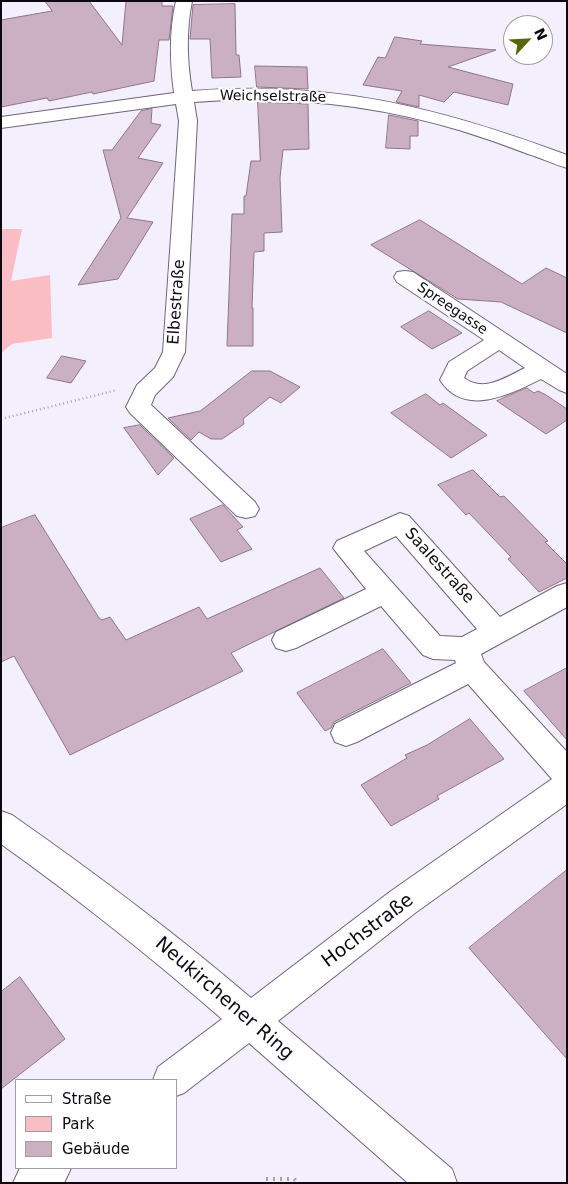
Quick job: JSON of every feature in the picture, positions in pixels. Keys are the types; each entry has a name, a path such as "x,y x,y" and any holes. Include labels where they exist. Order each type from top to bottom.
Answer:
{"street":[{"name":"Elbestraße","path":"184,1 181,15 179,68 188,122 174,352 165,372 145,391 138,407 246,509"},
{"name":"Weichselstraße","path":"1,123 184,98 219,95 291,94 345,99 405,109 457,122 503,137 567,162"},
{"name":"Spreegasse","path":"405,278 540,369 567,385"},
{"name":"Spreegasse","path":"498,341 457,368 452,380 461,389 478,395 495,391 540,369"},
{"name":"Saalestraße","path":"468,658 433,647 346,548 400,523 496,631"},
{"path":"286,640 385,592"},
{"path":"346,733 468,658 496,631 567,594"},
{"path":"468,658 567,774"},
{"name":"Hochstraße","path":"172,1079 403,902 567,786"},
{"name":"Neukirchener Ring","path":"1,825 78,880 171,952 438,1183"},
{"path":"32,1183 51,1169"}],"path":[{"path":"1,419 125,387 165,372"},
{"path":"266,1179 294,1178 299,1183"}],"green space":[{"path":"1,229 22,229 11,281 50,275 52,338 12,344 1,353"}],"building":[{"path":"45,1 89,1 122,45 126,1 162,1 162,6 173,6 169,40 159,40 154,81 93,94 92,92 49,101 47,98 1,107 1,20 52,11"},
{"path":"235,4 236,55 239,55 241,77 212,78 210,39 190,39 193,5"},
{"path":"395,37 422,41 420,44 496,50 448,67 513,84 508,105 454,92 444,102 419,95 419,107 396,102 402,91 363,85 378,57 385,58"},
{"path":"255,66 307,67 308,89 257,87"},
{"path":"258,102 308,104 309,149 283,150 280,178 282,232 264,233 264,251 254,252 253,346 227,346 232,214 244,214 244,196 246,196 251,161 260,161"},
{"path":"152,109 151,123 161,125 138,158 163,163 127,218 153,222 118,279 78,285 121,218 103,150 112,150 141,111"},
{"path":"389,115 418,121 418,136 410,136 410,149 386,148"},
{"path":"420,220 522,284 546,268 567,278 567,333 501,302 458,299 371,245"},
{"path":"429,311 462,333 432,349 401,327"},
{"path":"62,356 86,361 71,383 47,378"},
{"path":"252,371 270,371 300,387 281,403 270,397 243,419 244,424 222,439 211,439 199,432 191,440 168,418 200,411"},
{"path":"527,388 534,393 538,391 546,395 567,409 567,420 546,434 497,401"},
{"path":"426,394 440,405 443,403 487,435 451,458 391,413"},
{"path":"140,425 174,458 158,475 124,428"},
{"path":"473,470 500,497 504,496 548,541 545,542 567,564 567,578 539,592 508,559 511,557 469,513 466,515 438,485"},
{"path":"223,505 243,527 237,530 252,549 221,562 190,519"},
{"path":"35,515 99,618 102,620 110,617 126,640 199,607 207,619 320,568 344,598 231,653 243,671 70,755 14,656 1,662 1,528"},
{"path":"383,649 411,683 334,722 331,728 325,731 297,693"},
{"path":"567,668 567,740 524,691"},
{"path":"470,719 504,759 437,796 439,799 391,826 361,785 407,758 405,755 427,745"},
{"path":"567,870 567,1059 469,948"},
{"path":"20,977 65,1039 1,1089 1,992"}]}
